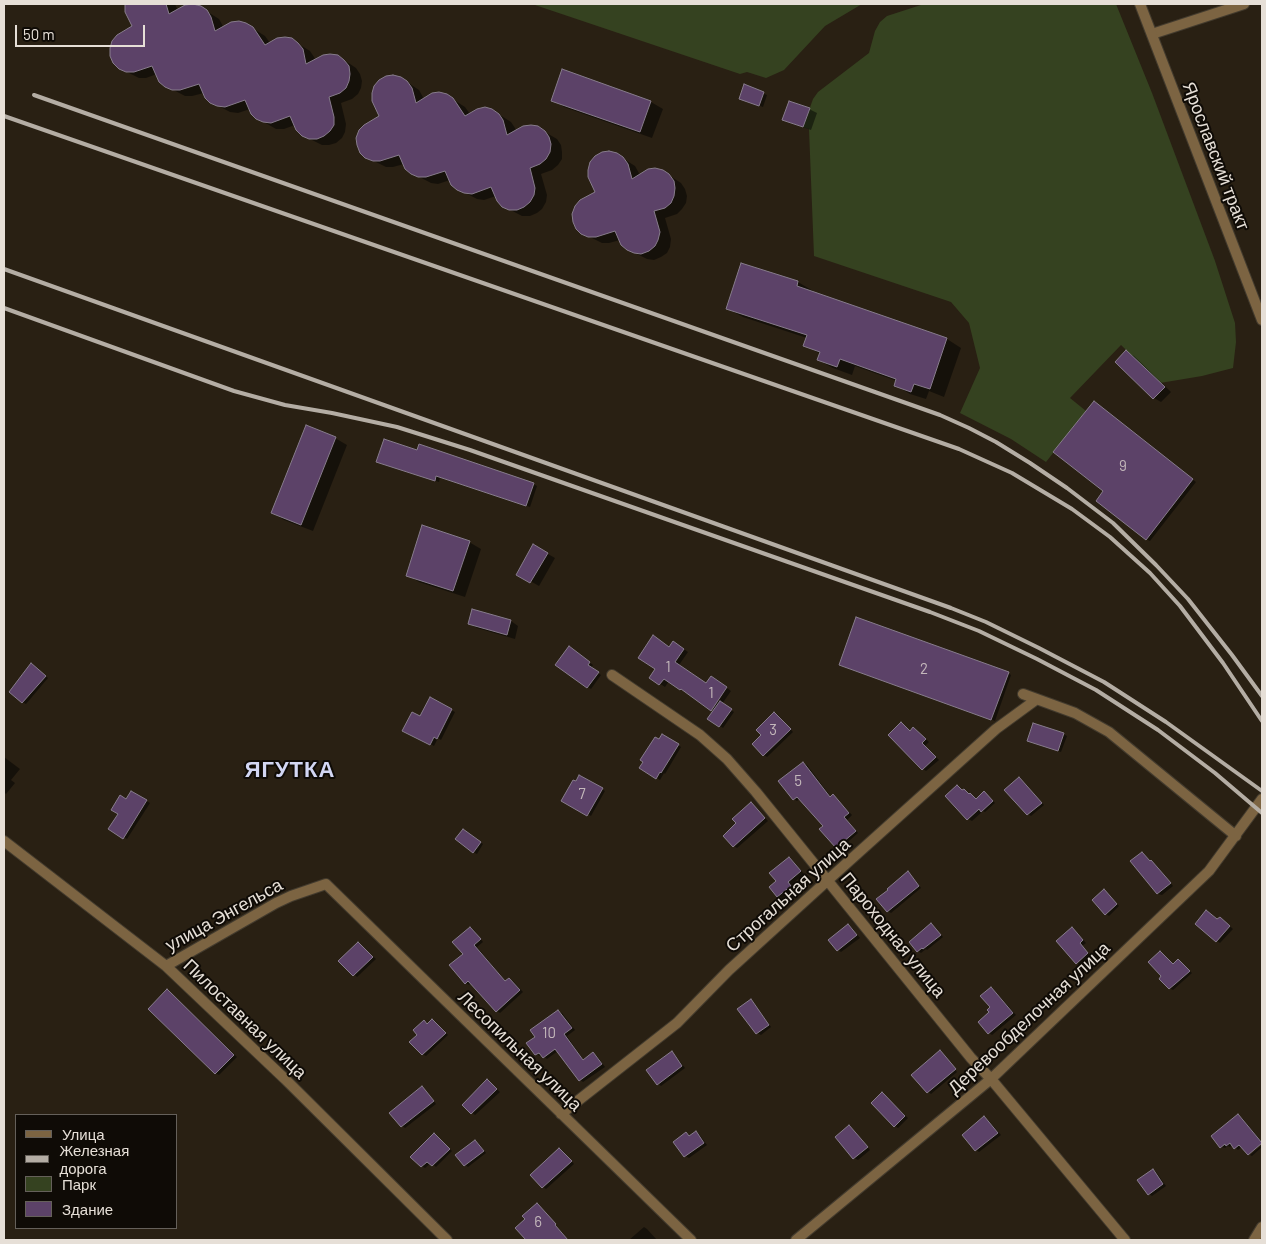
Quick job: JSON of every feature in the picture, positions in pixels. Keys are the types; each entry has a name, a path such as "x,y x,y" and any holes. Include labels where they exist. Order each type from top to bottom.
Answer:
{"street":[{"name":"Ярославский тракт","path":"1140,4 1262,320"},
{"path":"1152,34 1244,4"},
{"name":"Пароходная улица","path":"612,674 700,735 727,759 828,880 971,1058 991,1079 1125,1240"},
{"path":"1023,694 1075,713 1109,732 1236,836"},
{"name":"Строгальная улица","path":"561,1114 677,1023 729,970 828,880 996,730 1037,699"},
{"name":"Деревообделочная улица","path":"796,1240 991,1079 1209,871 1262,799"},
{"name":"Пилоставная улица","path":"4,841 166,966 285,1079 448,1240"},
{"name":"улица Энгельса","path":"166,966 276,903 326,884"},
{"name":"Лесопильная улица","path":"326,884 690,1240"},
{"path":"1254,1240 1262,1227"}],"green space":[{"path":"532,4 862,4 825,26 784,70 766,78 747,72 740,74"},
{"path":"924,4 1116,4 1152,93 1215,261 1235,323 1236,342 1233,368 1202,376 1160,383 1121,345 1070,398 1086,411 1046,462 1011,439 960,413 980,368 969,323 951,302 814,256 809,129 803,127 813,99 818,92 869,53 875,31 880,22 887,16"}],"building":[{"path":"125,4 166,4 169,14 185,5 201,6 207,10 211,17 215,31 231,22 239,21 253,27 265,45 277,38 292,38 303,49 306,64 323,55 338,55 349,66 350,74 346,88 340,93 329,97 334,125 324,136 317,139 309,139 302,136 296,130 290,116 271,123 263,122 251,114 245,100 225,107 217,106 205,98 199,84 180,90 172,90 165,87 159,82 152,66 134,72 126,72 119,69 113,63 110,56 110,48 112,41 117,35 132,26 125,12"},
{"path":"562,69 651,101 640,132 551,101"},
{"path":"393,75 407,81 412,88 416,103 432,93 439,92 453,98 465,116 477,109 485,107 492,109 503,120 507,135 523,126 531,125 538,126 545,131 551,144 550,152 540,164 530,168 535,188 530,202 517,210 509,210 502,207 497,201 491,187 472,194 464,193 451,185 445,171 426,177 418,177 405,169 399,155 380,161 365,158 360,153 356,138 359,130 364,125 379,116 372,101 374,86 379,80"},
{"path":"744,84 764,92 759,106 739,99"},
{"path":"789,101 810,108 803,127 782,120"},
{"path":"609,151 623,157 628,164 632,179 648,169 655,168 669,174 674,181 674,196 671,203 665,208 654,211 660,232 658,240 649,251 641,254 627,250 621,245 615,231 596,237 588,237 576,229 573,222 572,214 575,206 580,200 595,192 588,177 590,162 595,156"},
{"path":"741,263 798,281 797,286 947,338 930,389 914,384 911,392 894,386 896,379 840,359 837,367 817,360 820,352 803,346 807,335 726,309"},
{"path":"1126,350 1165,387 1153,399 1115,362"},
{"path":"1094,401 1193,479 1146,540 1096,501 1103,491 1053,452"},
{"path":"306,425 336,437 301,525 271,513"},
{"path":"384,439 417,450 419,444 534,483 526,506 436,476 435,481 376,462"},
{"path":"422,525 470,541 453,591 406,576"},
{"path":"533,544 548,553 530,583 516,575"},
{"path":"472,609 511,620 507,635 468,624"},
{"path":"856,617 1009,672 991,720 839,665"},
{"path":"653,635 669,647 673,641 684,649 675,662 706,683 711,676 727,687 711,711 664,679 659,685 649,678 655,669 638,658"},
{"path":"569,646 590,662 588,665 599,672 587,688 555,665"},
{"path":"31,663 46,676 22,703 9,692"},
{"path":"430,697 452,709 437,739 434,737 430,745 402,731 412,712 420,716"},
{"path":"720,701 732,709 719,727 707,719"},
{"path":"774,712 791,729 763,756 752,744 761,735 756,730"},
{"path":"901,722 910,731 913,727 926,739 922,743 936,757 922,770 888,735"},
{"path":"1033,723 1064,733 1058,751 1027,741"},
{"path":"662,734 679,744 656,779 639,768 643,762 640,760 655,737 659,739"},
{"path":"803,762 830,797 833,794 849,813 844,817 856,831 836,848 819,829 823,826 797,797 793,800 778,781"},
{"path":"579,775 603,788 587,816 561,801 573,780 576,781"},
{"path":"1019,777 1042,803 1027,815 1004,790"},
{"path":"957,785 976,799 984,791 993,801 981,812 979,809 967,820 945,796"},
{"path":"131,791 147,800 123,839 108,829 118,814 111,810 120,795 126,799"},
{"path":"751,802 765,818 733,847 723,836 736,823 732,819"},
{"path":"463,829 481,842 473,853 455,839"},
{"path":"1142,852 1171,883 1157,894 1130,861"},
{"path":"789,857 801,871 788,882 791,886 777,897 769,887 776,881 769,873"},
{"path":"908,871 919,886 887,912 876,899"},
{"path":"1104,889 1117,904 1105,915 1092,900"},
{"path":"1206,910 1217,919 1220,917 1230,926 1216,942 1195,924"},
{"path":"931,923 941,935 917,952 909,942"},
{"path":"848,924 857,935 837,951 828,940"},
{"path":"470,927 481,939 474,945 505,981 509,978 520,990 496,1012 468,981 465,984 449,965 463,954 452,942"},
{"path":"1072,927 1083,940 1080,943 1088,953 1076,964 1056,941"},
{"path":"358,942 373,957 353,976 338,961"},
{"path":"1160,951 1173,964 1178,959 1190,971 1169,989 1159,979 1161,976 1148,962"},
{"path":"991,987 1013,1013 988,1034 978,1022 989,1012 987,1010 990,1007 980,996"},
{"path":"167,989 234,1055 215,1074 148,1009"},
{"path":"751,999 769,1025 756,1034 737,1009"},
{"path":"558,1010 572,1028 564,1034 583,1060 593,1052 602,1064 579,1081 555,1049 543,1058 539,1053 535,1055 526,1043 535,1037 530,1030"},
{"path":"432,1019 446,1033 422,1055 409,1042 417,1035 413,1030 424,1020 427,1024"},
{"path":"940,1050 956,1069 927,1093 911,1075"},
{"path":"672,1051 682,1066 657,1085 646,1070"},
{"path":"487,1079 497,1089 471,1114 462,1105"},
{"path":"422,1086 434,1101 401,1127 389,1113"},
{"path":"882,1092 905,1116 894,1127 871,1103"},
{"path":"1238,1114 1262,1143 1248,1155 1239,1145 1234,1149 1230,1143 1220,1148 1211,1136"},
{"path":"984,1116 998,1133 975,1151 962,1135"},
{"path":"849,1125 868,1147 853,1159 835,1137"},
{"path":"696,1131 704,1143 684,1157 673,1142 686,1132 689,1136"},
{"path":"434,1133 450,1149 432,1166 427,1162 421,1167 410,1157"},
{"path":"475,1140 484,1151 464,1166 455,1155"},
{"path":"559,1148 572,1161 542,1188 530,1175"},
{"path":"1153,1169 1163,1184 1148,1195 1137,1180"},
{"path":"537,1203 568,1240 526,1240 515,1228 525,1219 522,1216"}],"railway":[{"path":"34,95 940,415 969,428 1030,463 1113,523 1188,599 1262,696"},
{"path":"4,116 959,449 1012,473 1072,509 1110,537 1150,573 1180,606 1223,663 1262,721"},
{"path":"4,269 986,622 1104,682 1166,722 1262,791"},
{"path":"4,308 234,391 285,405 397,427 470,450 979,631 1096,690 1158,730 1215,773 1262,813"}],"district":[{"name":"ЯГУТКА","path":"290,770"}]}
